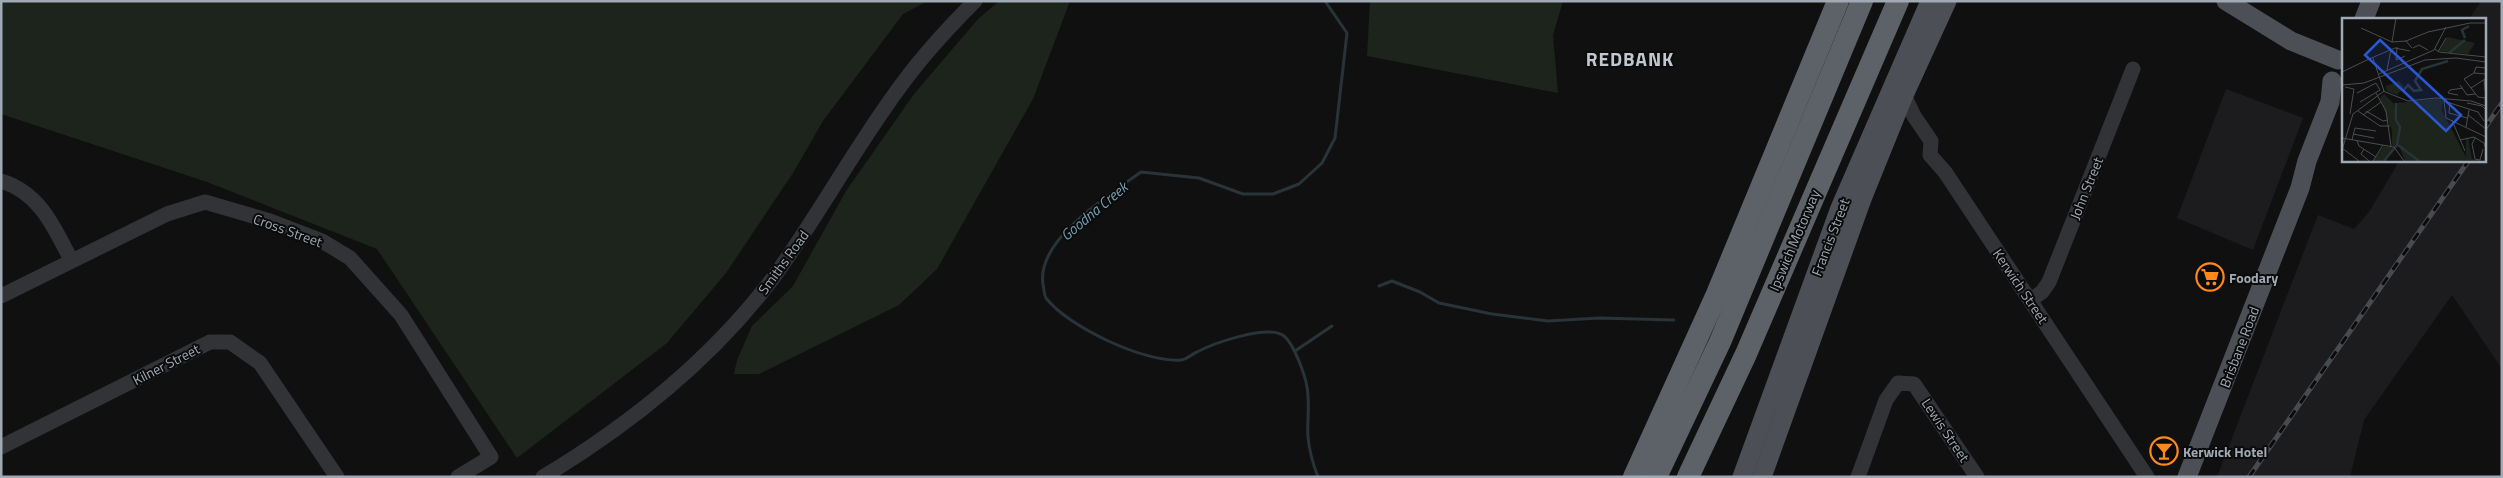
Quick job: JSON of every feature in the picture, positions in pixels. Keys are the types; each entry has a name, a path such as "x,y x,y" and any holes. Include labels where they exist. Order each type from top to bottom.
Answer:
{"highway":[{"path":"1634,477 1716,294 1838,1"},
{"name":"Ipswich Motorway","path":"1656,477 1720,342 1862,1"},
{"name":"Ipswich Motorway","path":"1688,477 1746,354 1898,1"}],"main road":[{"name":"Francis Street","path":"1742,477 1840,208 1930,1"},
{"name":"Francis Street","path":"1762,477 1855,217 1904,95 1947,1"},
{"path":"2226,1 2339,71"},
{"path":"2364,18 2373,1"},
{"path":"2370,18 2373,1"},
{"name":"Brisbane Road","path":"2188,477 2300,188 2307,161 2330,102 2339,71"}],"street":[{"name":"Smiths Road","path":"543,477 625,423 664,392 714,345 745,312 772,278 808,226 904,80 939,38 975,1"},
{"name":"John Street","path":"2030,300 2042,292 2049,282 2133,69"},
{"name":"Kerwich Street","path":"1904,95 1914,116 1931,140 1930,155 1945,172 2147,477"},
{"path":"1,182 12,184 34,199 48,218 71,260"},
{"name":"Cross Street","path":"1,296 167,214 205,202 270,222 322,241 350,258 401,315 491,457 458,477"},
{"name":"Kilner Street","path":"1,447 210,342 230,342 260,363 337,477"},
{"name":"Lewis Street","path":"1858,477 1886,400 1898,383 1914,384 1977,477"}],"shaded area":[{"path":"1,1 928,1 903,14 823,121 793,173 726,273 667,343 517,458 377,249 207,182 1,114"},
{"path":"999,1 1070,1 1033,99 937,269 899,305 759,374 734,374 737,360 752,326 793,286 846,191 914,94 978,19"},
{"path":"1370,1 1563,1 1553,35 1558,93 1367,56"},
{"path":"2481,1 2502,1 2502,369 2452,295 2364,420 2350,477 2217,477 2318,215 2354,229 2369,212 2399,161 2486,161 2486,18 2470,18"},
{"path":"2226,89 2303,118 2253,250 2177,218"}],"waterway":[{"name":"Goodna Creek","path":"1318,477 1309,442 1306,382 1295,352 1284,336 1266,332 1241,336 1205,348 1183,360 1148,356 1108,341 1071,320 1046,298 1043,284 1044,267 1051,251 1062,235 1094,206 1141,172 1199,178 1243,194 1273,194 1299,184 1322,163 1335,138 1347,33 1325,1"},
{"path":"1379,286 1392,281 1420,292 1439,303 1492,314 1548,321 1599,318 1674,320"},
{"path":"1295,351 1332,326"}],"railway":[{"path":"2486,126 2502,103"},
{"path":"2249,477 2468,161"}],"place":[{"name":"Foodary","path":"2210,277"},
{"name":"Kerwick Hotel","path":"2164,451"}],"district":[{"name":"REDBANK","path":"1630,58"}]}
